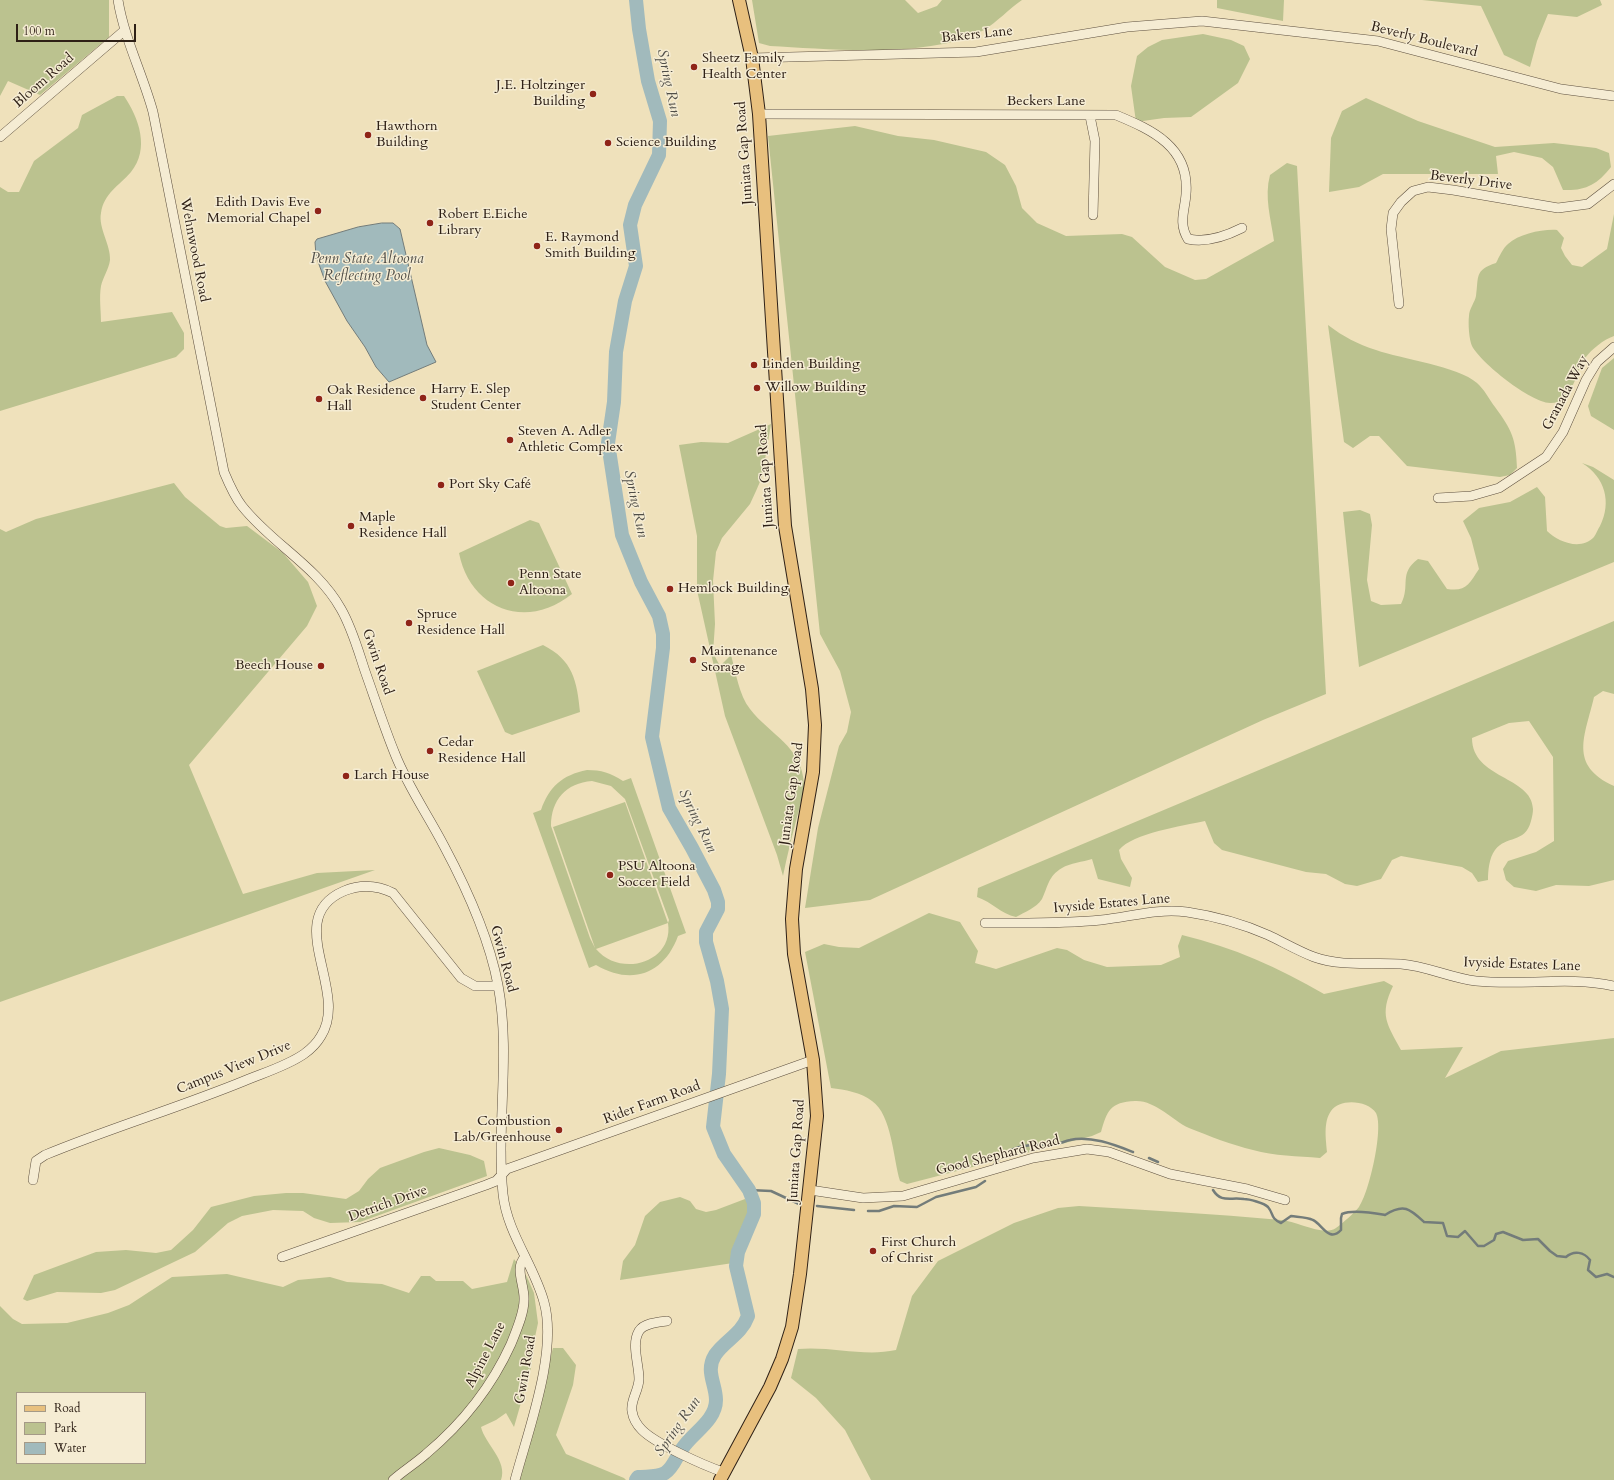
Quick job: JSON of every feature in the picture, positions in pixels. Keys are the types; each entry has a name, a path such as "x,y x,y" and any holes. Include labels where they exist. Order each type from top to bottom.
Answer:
{"main road":[{"name":"Juniata Gap Road","path":"721,1476 770,1387 786,1345 796,1306 817,1116 813,1060 794,954 792,919 796,869 813,772 815,725 812,689 785,526 759,114 752,58 739,0"}],"street":[{"name":"Wehnwood Road","path":"118,0 125,30 139,67 153,112 224,472 241,504"},
{"name":"Bakers Lane","path":"752,58 976,52 1127,27 1202,21"},
{"name":"Beverly Boulevard","path":"1202,21 1378,41 1561,89 1614,96"},
{"name":"Bloom Road","path":"0,137 125,30"},
{"name":"Beckers Lane","path":"759,114 1116,115 1159,135 1181,162 1185,176 1186,192 1183,230 1188,238 1198,241 1230,234 1242,228"},
{"path":"1090,116 1095,141 1093,215"},
{"name":"Beverly Drive","path":"1399,304 1392,229 1393,213 1401,202 1413,191 1428,187 1558,208 1588,204 1614,184"},
{"name":"Granada Way","path":"1438,498 1471,496 1499,488 1546,456 1563,432 1586,380 1597,362 1614,347"},
{"name":"Gwin Road","path":"241,504 259,525 317,576 342,610 351,630 394,754 414,795 445,847 462,882 486,943 498,986 502,1025 504,1091 502,1174 506,1212 545,1304 548,1335 543,1370 514,1480"},
{"name":"Campus View Drive","path":"33,1180 36,1161 45,1155 206,1096 297,1058 313,1046 326,1028 329,1010 317,936 317,917 327,901 345,891 356,887 366,886 386,889 393,893 461,978 475,986 498,986"},
{"name":"Ivyside Estates Lane","path":"985,923 1063,923 1103,920 1152,911 1186,912 1212,917 1266,934 1314,957 1328,961 1343,963 1401,964 1429,968 1458,978 1477,981 1583,981 1614,986"},
{"name":"Rider Farm Road","path":"502,1174 506,1169 813,1060"},
{"name":"Good Shephard Road","path":"810,1190 863,1198 903,1196 1032,1158 1087,1149 1109,1152 1170,1174 1247,1189 1285,1200"},
{"name":"Detrich Drive","path":"282,1257 486,1185 496,1180 502,1174"},
{"name":"Alpine Lane","path":"393,1480 459,1423 485,1392 511,1343 520,1318 524,1302 524,1287 519,1271 521,1261 525,1257"},
{"path":"667,1320 644,1325 637,1334 636,1348 638,1387 632,1410 634,1419 642,1430 721,1476"}],"green space":[{"path":"0,0 109,0 109,37 40,95 8,81 0,96"},
{"path":"752,0 905,0 918,13 937,6 942,0 1022,0 984,30 962,39 909,49 850,50 770,46 759,43"},
{"path":"1217,0 1284,0 1283,21 1217,8"},
{"path":"1422,0 1600,0 1602,5 1577,17 1548,14 1537,41 1530,67 1504,55 1481,6"},
{"path":"1203,34 1231,40 1244,46 1250,59 1238,83 1191,117 1164,118 1136,122 1131,86 1137,56 1148,47 1162,40"},
{"path":"117,96 124,96 134,114 138,124 141,144 137,163 131,172 105,200 101,213 101,225 109,248 110,260 101,286 101,322 172,312 184,333 184,349 176,357 0,411 0,187 8,192 19,192 34,161 78,128 82,115"},
{"path":"1366,98 1418,121 1495,147 1554,143 1596,148 1609,153 1611,167 1601,178 1590,186 1578,189 1563,190 1553,167 1542,158 1514,152 1496,156 1498,174 1383,174 1359,187 1329,192 1331,138 1342,111"},
{"path":"855,126 898,136 934,140 986,152 1005,165 1016,186 1022,208 1037,223 1066,236 1122,234 1132,237 1165,267 1195,280 1206,279 1274,241 1268,200 1268,183 1270,175 1287,163 1297,166 1326,694 1263,720 870,900 805,908 818,828 839,746 847,732 851,712 840,671 820,634 768,136"},
{"path":"1614,214 1614,336 1598,345 1585,358 1572,386 1563,398 1557,402 1550,403 1541,401 1519,389 1495,371 1485,362 1472,346 1469,331 1469,316 1476,296 1479,275 1484,268 1496,263 1504,248 1513,240 1524,235 1545,230 1557,230 1564,238 1561,248 1565,256 1572,265 1582,267 1607,249"},
{"path":"1328,325 1345,337 1357,343 1387,353 1443,367 1468,377 1477,383 1501,415 1512,435 1516,449 1517,468 1510,475 1500,477 1407,466 1379,436 1370,436 1353,448 1344,442"},
{"path":"1614,358 1614,430 1591,416 1588,406 1602,368"},
{"path":"771,424 762,477 756,491 750,504 722,538 716,552 713,581 715,624 713,653 720,666 731,655 738,684 746,703 758,718 791,750 798,760 802,771 804,784 802,800 783,876 777,855 725,716 697,590 697,536 679,445 701,442 728,443"},
{"path":"1582,463 1593,467 1614,480 1614,562 1359,667 1343,512 1360,510 1370,514 1372,525 1367,580 1371,601 1381,605 1401,604 1404,597 1406,575 1412,564 1418,559 1428,561 1447,589 1453,590 1466,586 1479,569 1471,538 1463,521 1479,508 1510,502 1537,487 1545,497 1547,531 1557,539 1570,543 1583,544 1589,541 1594,537 1604,517 1606,499 1601,483 1596,475"},
{"path":"174,483 185,497 220,526 226,528 247,526 283,553 308,582 317,606 307,626 189,765 243,894 317,873 375,870 0,1002 0,529 6,532 36,519"},
{"path":"530,520 539,523 572,594 554,605 536,611 519,612 502,608 487,600 475,588 465,572 459,553"},
{"path":"1614,621 1614,694 1603,691 1594,697 1584,737 1583,748 1585,759 1590,769 1600,778 1614,786 1614,880 1589,886 1556,885 1536,891 1514,887 1506,880 1503,869 1508,861 1536,852 1554,841 1553,757 1529,721 1509,723 1472,738 1475,751 1481,762 1523,790 1530,798 1533,809 1531,821 1524,833 1499,845 1493,853 1490,861 1488,880 1478,882 1472,873 1462,867 1401,856 1392,860 1381,879 1357,886 1345,884 1326,874 1306,872 1222,850 1214,843 1205,821 1146,835 1126,844 1119,850 1121,859 1132,878 1130,887 1098,879 1092,859 1069,865 1057,871 1051,878 1040,902 1030,910 1016,917 977,897 978,888"},
{"path":"543,645 561,657 572,672 580,712 512,735 505,732 477,671"},
{"name":"PSU Altoona Soccer Field","path":"587,770 601,771 623,781 631,778 686,933 678,936 672,949 664,960 645,973 622,975 596,965 589,968 533,813 541,810 548,795 558,783 570,775","holes":["592,781 611,786 625,799 669,920 668,923 625,802 553,827 595,948 590,938 551,826 552,817 557,801 562,794 575,785","668,923 668,937 663,948 654,956 643,962 631,964 618,963 606,958 596,949"]},
{"path":"929,913 960,922 978,951 975,963 996,969 1057,948 1067,950 1084,960 1107,967 1161,965 1180,957 1178,946 1182,935 1255,959 1324,994 1384,981 1393,986 1386,1005 1386,1019 1401,1050 1463,1047 1445,1078 1501,1051 1614,1038 1614,1480 871,1480 845,1430 816,1398 791,1378 798,1349 810,1348 860,1352 884,1352 896,1350 912,1296 938,1261 1014,1223 1058,1208 1079,1206 1281,1220 1318,1230 1331,1230 1336,1228 1351,1215 1359,1207 1363,1200 1371,1175 1377,1146 1378,1121 1376,1113 1367,1105 1360,1103 1347,1102 1340,1104 1328,1115 1326,1126 1327,1152 1320,1158 1269,1154 1237,1146 1189,1128 1156,1107 1135,1101 1120,1103 1111,1109 1105,1118 1101,1132 1092,1136 907,1184 900,1181 888,1126 879,1108 863,1095 831,1088 805,952 824,944 839,947 859,948"},
{"path":"439,1148 470,1155 484,1161 487,1176 360,1222 330,1223 314,1218 303,1211 273,1210 242,1216 228,1223 195,1252 115,1290 101,1293 57,1292 27,1301 23,1299 34,1275 96,1252 126,1250 156,1253 171,1250 193,1230 211,1207 254,1196 286,1193 303,1193 346,1199 359,1191 368,1179 380,1168"},
{"path":"680,1197 690,1201 696,1209 706,1212 716,1210 745,1199 752,1207 747,1236 738,1257 733,1263 620,1280 623,1261 635,1245 645,1216 660,1202"},
{"path":"514,1259 527,1277 534,1293 538,1323 531,1368 514,1427 506,1413 496,1420 481,1427 499,1459 502,1473 501,1480 0,1480 0,1306 13,1319 22,1324 67,1323 108,1313 129,1305 172,1277 227,1274 283,1287 298,1280 330,1277 347,1282 382,1284 409,1293 421,1276 430,1276 436,1281 463,1281 472,1289 507,1282"},
{"path":"553,1348 563,1348 576,1365 573,1385 556,1435 566,1454 626,1480 518,1480"}],"water":[{"name":"Penn State Altoona Reflecting Pool","path":"382,223 393,223 400,229 427,345 436,362 389,382 376,367 365,347 347,321 325,281 316,256 315,242 317,239 358,227"}],"waterway":[{"name":"Spring Run","path":"636,0 639,29 648,81 660,121 659,155 635,205 630,225 636,266 625,301 616,352 614,402 608,443 622,535 641,582 659,616 663,634 663,648 652,737 669,808 714,890 718,902 718,909 706,932 706,942 717,981 722,1009 719,1074 713,1127 724,1154 749,1190 754,1203 754,1214 738,1252 736,1266 748,1316 745,1323 737,1333 723,1345 712,1361 711,1372 716,1400 712,1414 708,1421 686,1443 668,1471 659,1476 638,1477 636,1480"},
{"path":"994,1165 1000,1158 1013,1149 1029,1145 1057,1144 1068,1140 1078,1139 1094,1140 1118,1146 1133,1152"},
{"path":"1149,1158 1158,1162"},
{"path":"868,1211 879,1211 894,1206 917,1207 936,1197 976,1187 985,1181"},
{"path":"749,1190 771,1191 799,1204"},
{"path":"1213,1190 1219,1197 1226,1199 1246,1199 1263,1204 1270,1209 1274,1218 1281,1223 1291,1216 1308,1218 1316,1222 1329,1234 1337,1233 1341,1230 1342,1214 1352,1212 1369,1212 1385,1215 1397,1209 1406,1209 1411,1211 1424,1222 1443,1223 1447,1236 1458,1237 1465,1231 1478,1246 1484,1246 1494,1240 1496,1234 1503,1232 1523,1240 1538,1239 1557,1256 1566,1257 1572,1253 1585,1255 1590,1260 1588,1270 1596,1277 1607,1274 1614,1277"},
{"path":"817,1206 854,1210"}],"place":[{"name":"Sheetz Family Health Center","path":"694,67"},
{"name":"J.E. Holtzinger Building","path":"593,94"},
{"name":"Hawthorn Building","path":"368,135"},
{"name":"Science Building","path":"608,143"},
{"name":"Edith Davis Eve Memorial Chapel","path":"318,211"},
{"name":"Robert E.Eiche Library","path":"430,223"},
{"name":"E. Raymond Smith Building","path":"537,246"},
{"name":"Linden Building","path":"754,365"},
{"name":"Willow Building","path":"757,388"},
{"name":"Harry E. Slep Student Center","path":"423,398"},
{"name":"Oak Residence Hall","path":"319,399"},
{"name":"Steven A. Adler Athletic Complex","path":"510,440"},
{"name":"Port Sky Café","path":"441,485"},
{"name":"Maple Residence Hall","path":"351,526"},
{"name":"Penn State Altoona","path":"511,583"},
{"name":"Hemlock Building","path":"670,589"},
{"name":"Spruce Residence Hall","path":"409,623"},
{"name":"Maintenance Storage","path":"693,660"},
{"name":"Beech House","path":"321,666"},
{"name":"Cedar Residence Hall","path":"430,751"},
{"name":"Larch House","path":"346,776"},
{"name":"PSU Altoona Soccer Field","path":"610,875"},
{"name":"Combustion Lab/Greenhouse","path":"559,1130"},
{"name":"First Church of Christ","path":"873,1251"}]}
